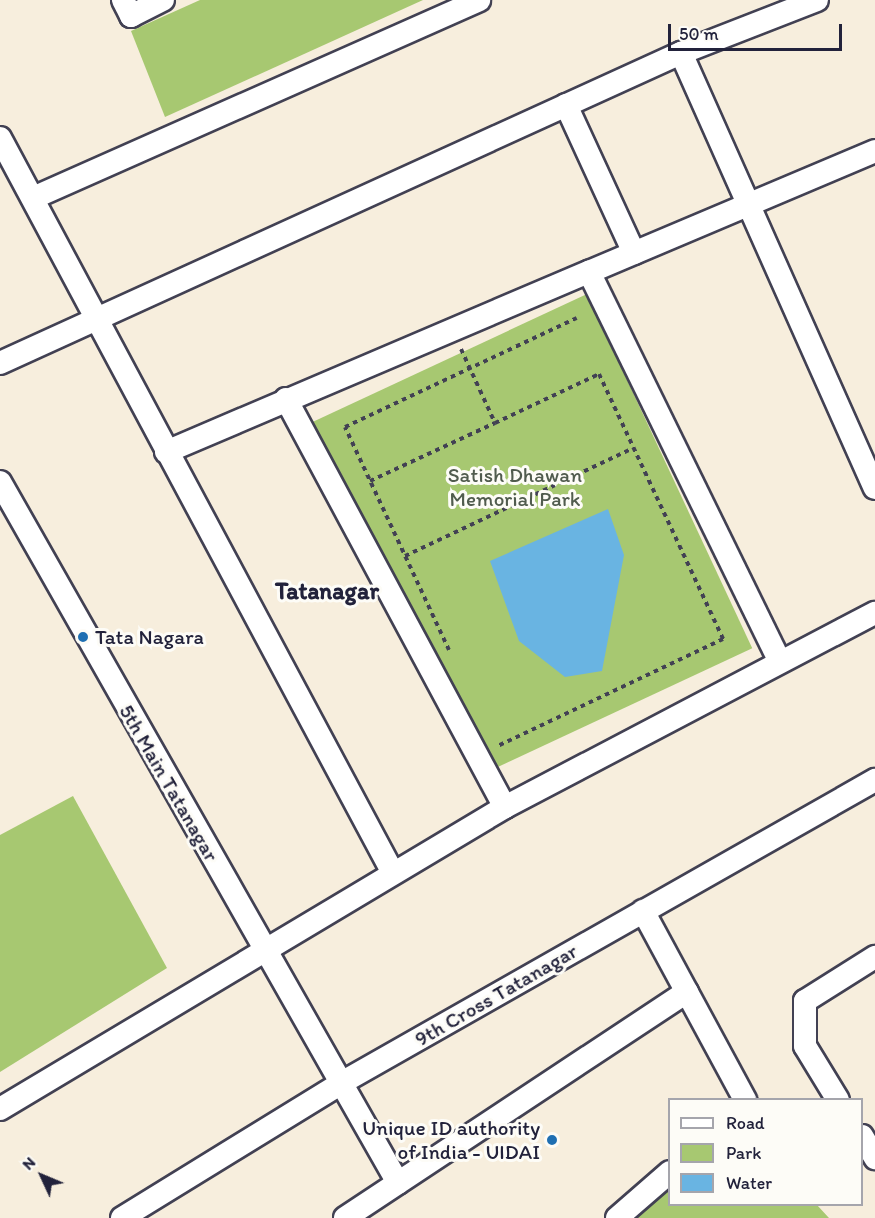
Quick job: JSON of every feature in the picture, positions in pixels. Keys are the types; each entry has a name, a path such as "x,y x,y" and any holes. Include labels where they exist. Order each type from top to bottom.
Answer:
{"street":[{"path":"123,0 131,16 163,0"},
{"path":"33,198 478,0"},
{"path":"0,363 94,317 681,53 817,0"},
{"path":"681,53 875,488"},
{"path":"566,105 634,253"},
{"path":"0,138 393,873"},
{"path":"166,452 286,399 875,151"},
{"path":"590,272 779,660"},
{"path":"286,399 505,807"},
{"name":"5th Main Tatanagar","path":"0,482 83,637 343,1082 398,1183"},
{"path":"0,1109 267,952 393,873 505,807 779,660 875,613"},
{"name":"9th Cross Tatanagar","path":"122,1218 343,1082 875,780"},
{"path":"643,911 744,1098"},
{"path":"837,1098 805,1046 805,1001 875,957"},
{"path":"345,1218 687,992"},
{"path":"863,1139 875,1158"},
{"path":"617,1218 668,1173"}],"path":[{"path":"455,662 345,427 577,318"},
{"path":"451,330 495,423"},
{"path":"370,481 599,375 723,639 495,747 490,737"},
{"path":"405,556 633,448"}],"green space":[{"path":"200,0 423,0 165,117 131,31"},
{"name":"Satish Dhawan Memorial Park","path":"587,294 752,648 477,777 311,422"},
{"path":"73,796 167,968 0,1072 0,835"},
{"path":"668,1181 668,1206 818,1206 829,1218 626,1218"}],"water":[{"path":"608,509 624,555 602,671 565,677 519,641 490,561"}],"place":[{"name":"Tata Nagara","path":"83,637"},
{"name":"Unique ID authority of India - UIDAI","path":"552,1140"}],"district":[{"name":"Tatanagar","path":"327,591"}]}
